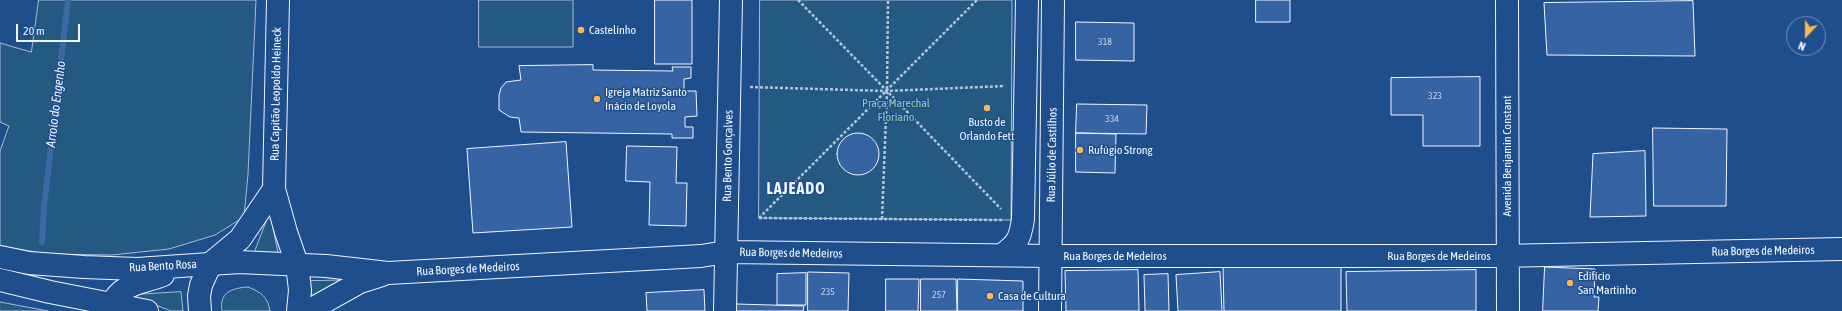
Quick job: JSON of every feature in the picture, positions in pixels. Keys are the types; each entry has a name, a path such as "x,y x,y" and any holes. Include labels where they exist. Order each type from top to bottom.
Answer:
{"main road":[{"name":"Rua Capitão Leopoldo Heineck","path":"278,0 274,189 297,264 300,290 298,311"},
{"name":"Rua Bento Gonçalves","path":"725,311 731,0"},
{"path":"1002,255 1015,245 1020,236 1023,219 1027,0"},
{"name":"Rua Júlio de Castilhos","path":"1050,311 1053,0"},
{"name":"Avenida Benjamin Constant","path":"1507,0 1508,311"},
{"path":"200,311 199,296 201,285 211,263 240,239 274,189"},
{"name":"Rua Borges de Medeiros","path":"326,266 388,273 693,257 726,252 1051,256 1508,256 1842,249"},
{"name":"Rua Bento Rosa","path":"0,258 84,268 137,269 238,262 326,266"},
{"path":"112,308 116,295 122,290 186,265"},
{"name":"Rua Borges de Medeiros","path":"308,311 328,298 360,282 388,273"},
{"path":"0,280 112,308 147,311"}],"path":[{"path":"798,0 1006,214"},
{"path":"882,219 888,91 888,0"},
{"path":"977,0 888,91 759,218 1003,220"},
{"path":"773,88 888,91 1012,86"}],"green space":[{"path":"39,0 256,0 248,174 244,217 215,235 169,249 112,255 48,254 0,246 0,151 9,126 0,122 0,43 31,52"},
{"path":"479,0 573,0 573,47 479,47"},
{"name":"Praça Marechal Floriano","path":"760,0 1012,0 1011,220 759,218"},
{"path":"270,212 278,253 257,253 255,251"},
{"path":"350,280 312,297 308,284 310,281"},
{"path":"248,287 257,291 266,299 270,311 222,311 223,299 228,292 237,288"},
{"path":"181,292 183,311 171,311 130,295"},
{"path":"0,302 48,311 0,311"}],"building":[{"path":"655,0 692,0 692,64 655,64"},
{"path":"1256,0 1290,0 1290,22 1256,22"},
{"path":"1693,1 1695,56 1547,55 1544,3"},
{"path":"1076,22 1134,23 1134,61 1076,60"},
{"name":"Igreja Matriz Santo Inácio de Loyola","path":"593,65 593,70 673,71 672,67 691,67 691,78 684,79 684,91 696,91 697,116 685,117 685,127 693,127 693,138 672,138 672,134 521,132 519,118 510,117 499,110 499,95 501,88 506,82 521,80 519,66"},
{"path":"1480,77 1480,146 1423,146 1423,115 1391,115 1391,78"},
{"path":"1077,104 1147,105 1146,134 1076,133"},
{"path":"1653,128 1727,129 1726,206 1654,206"},
{"path":"858,133 873,139 879,154 873,169 858,175 843,169 837,154 843,139"},
{"path":"1076,133 1116,134 1115,173 1076,172"},
{"path":"566,142 572,227 473,233 467,149"},
{"path":"627,146 677,147 676,183 687,183 686,226 649,225 650,182 626,181"},
{"path":"1645,151 1646,216 1590,217 1593,154"},
{"path":"1341,265 1341,311 1224,311 1223,266"},
{"name":"Edifício San Martinho","path":"1545,267 1595,269 1594,297 1599,297 1598,311 1543,311"},
{"path":"1138,270 1139,311 1066,311 1065,271"},
{"path":"1476,270 1476,311 1347,311 1346,272"},
{"path":"808,272 849,273 848,311 808,311"},
{"path":"1220,272 1222,311 1178,311 1176,275"},
{"path":"806,273 806,305 777,305 777,274"},
{"path":"1168,274 1169,311 1145,311 1144,275"},
{"path":"886,279 919,279 918,311 886,311"},
{"path":"921,279 956,279 957,311 921,311"},
{"name":"Casa de Cultura","path":"958,279 1023,281 1023,311 958,311"},
{"path":"704,290 705,311 647,311 646,293"},
{"path":"737,304 804,306 803,311 736,311"}],"waterway":[{"name":"Arroio do Engenho","path":"42,242 44,207 68,0"}],"place":[{"name":"Castelinho","path":"581,30"},
{"name":"Igreja Matriz Santo Inácio de Loyola","path":"597,99"},
{"name":"Busto de Orlando Fett","path":"987,108"},
{"name":"Rufúgio Strong","path":"1080,150"},
{"name":"Edifício San Martinho","path":"1570,283"},
{"name":"Casa de Cultura","path":"990,296"}],"district":[{"name":"LAJEADO","path":"796,189"}]}
